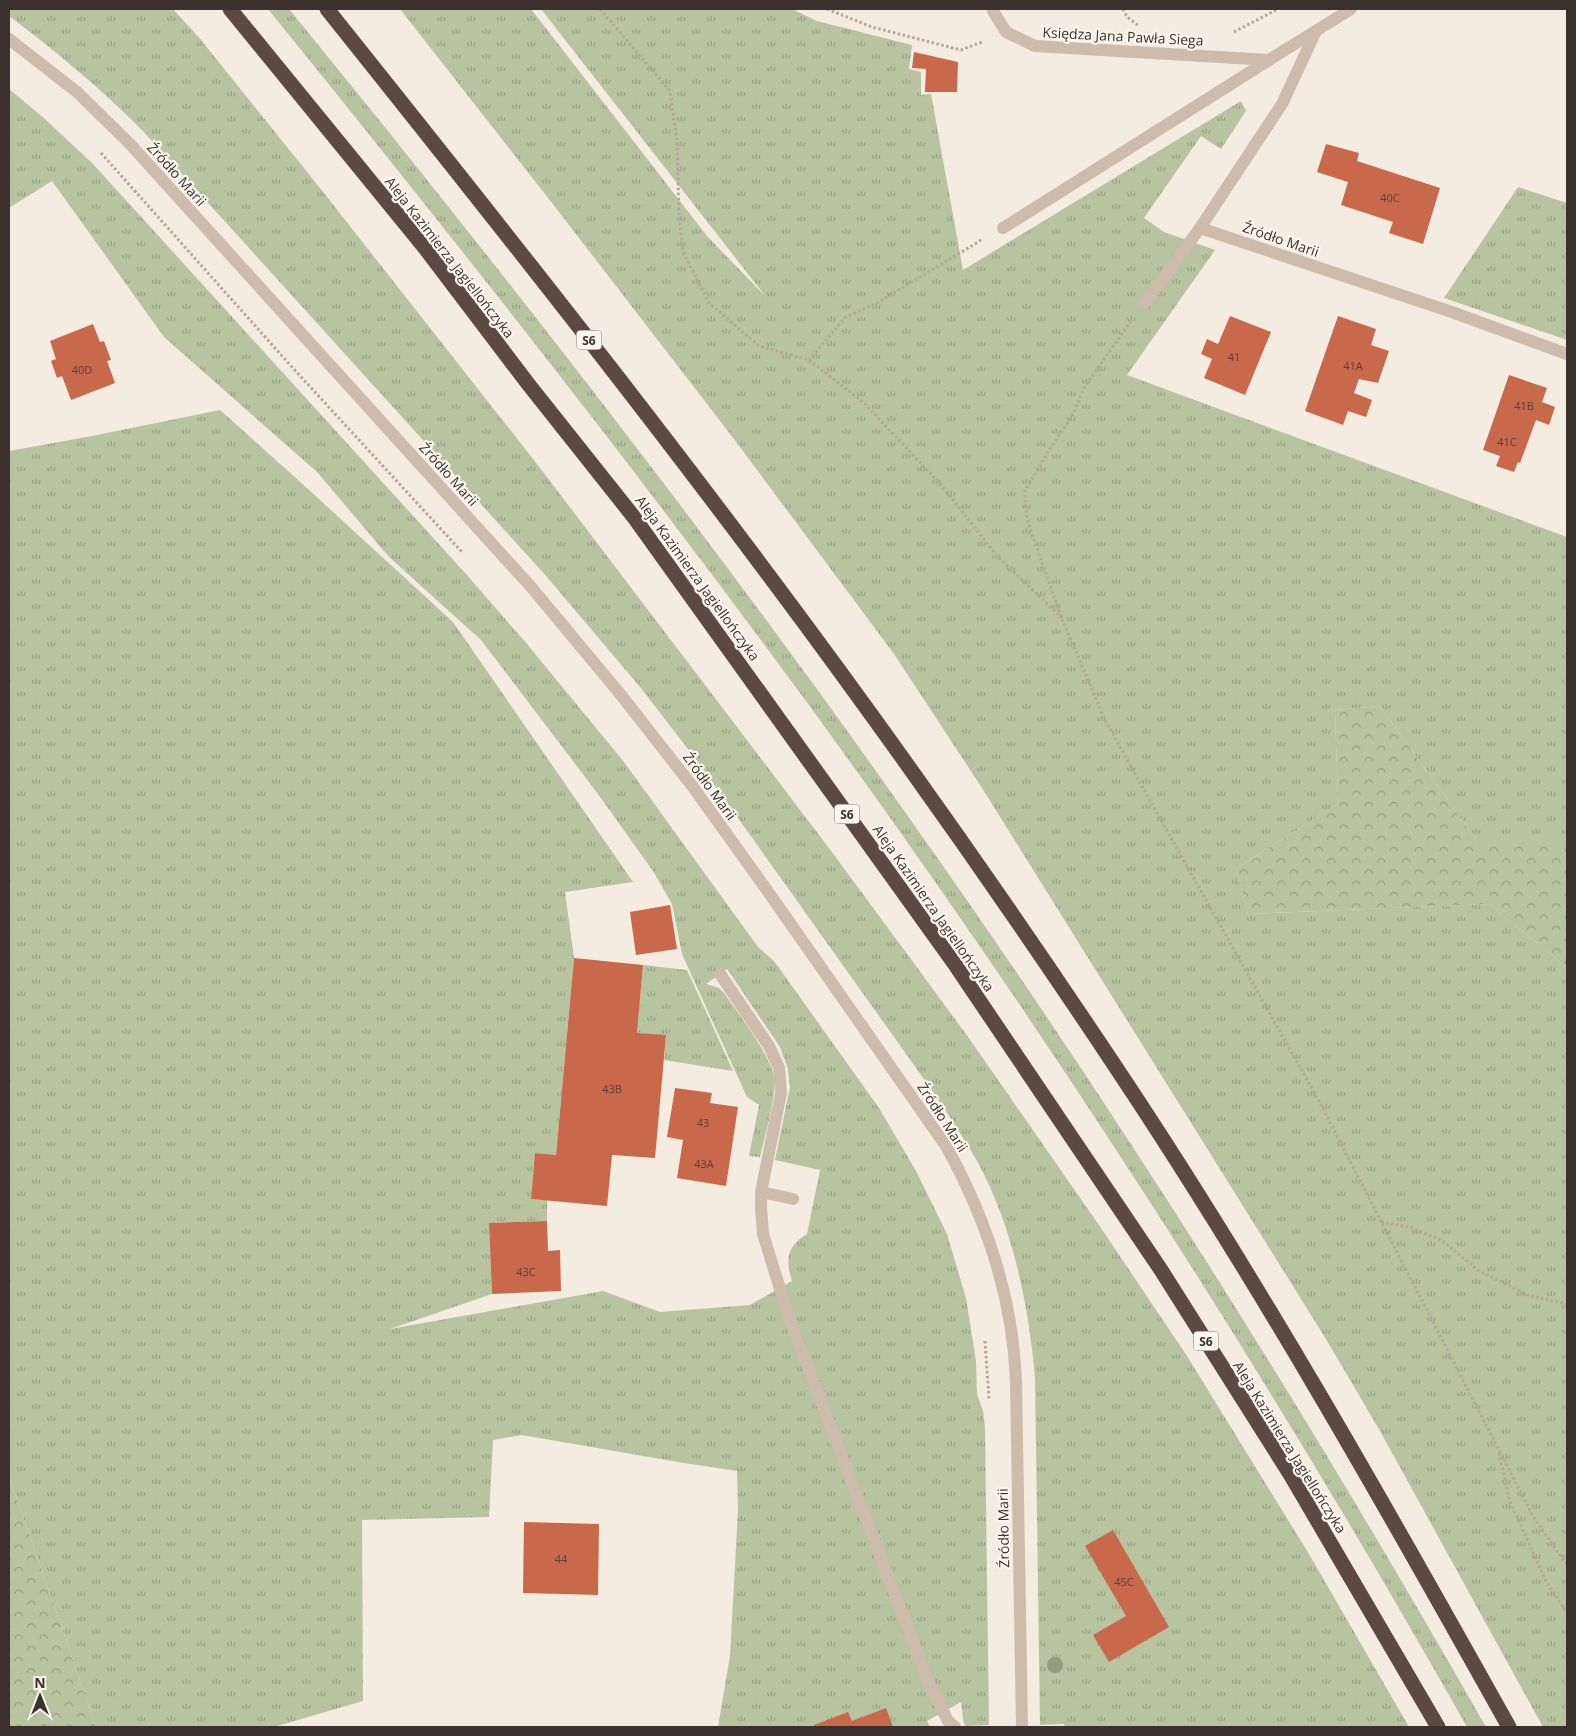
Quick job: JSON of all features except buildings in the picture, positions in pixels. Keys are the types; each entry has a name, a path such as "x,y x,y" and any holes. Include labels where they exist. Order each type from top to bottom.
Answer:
{"highway":[{"name":"Aleja Kazimierza Jagiellończyka","path":"230,9 425,248 529,385 633,516 956,966 1161,1270 1290,1474 1438,1727"},
{"name":"S6","path":"327,9 493,217 691,472 844,676 990,882 1196,1190 1334,1419 1510,1727"}],"street":[{"path":"993,9 1006,32"},
{"path":"1003,228 1351,9"},
{"path":"1145,302 1200,228 1282,104 1316,31"},
{"name":"Księdza Jana Pawła Siega","path":"1006,32 1035,46 1269,60"},
{"name":"Źródło Marii","path":"9,39 77,92 130,144 532,588 621,695 693,787 946,1146 967,1184 990,1242 1005,1295 1011,1332 1016,1382 1022,1727"},
{"name":"Źródło Marii","path":"1200,228 1567,354"},
{"path":"720,974 769,1046 779,1068 782,1093 761,1192 763,1234 789,1318 928,1681 948,1721 955,1727"},
{"path":"761,1192 793,1199"}],"path":[{"path":"600,9 670,91 677,141 679,215 683,252 709,303 759,346 808,360 863,402 942,486 997,556 1062,619"},
{"path":"827,9 872,27 961,50 1006,32"},
{"path":"1224,57 1228,35 1278,9"},
{"path":"98,150 291,366 463,553"},
{"path":"808,360 846,317 877,302 959,252 1003,228"},
{"path":"1145,302 1085,386 1072,416 1025,491 1029,526 1062,619 1106,722 1320,1103 1534,1518 1567,1565"},
{"path":"1381,1222 1410,1227 1443,1242 1479,1271 1528,1295 1567,1304"},
{"path":"984,1333 989,1400"},
{"path":"1498,1448 1510,1502 1546,1581 1567,1613"}],"green space":[{"path":"9,9 173,9 201,40 537,464 829,848 966,1034 1101,1228 1187,1356 1309,1554 1409,1727 1065,1727 1064,1724 1040,1725 1035,1377 1032,1349 1017,1266 1000,1212 990,1186 977,1161 936,1096 698,762 640,687 547,577 142,130 77,70 9,16"},
{"path":"268,9 289,9 536,317 775,632 929,846 1076,1061 1218,1280 1355,1502 1486,1727 1467,1727 1396,1603 1248,1356 1093,1114 931,876 778,663 636,474 417,194"},
{"path":"400,9 531,9 707,236 766,297 541,9 792,9 817,21 912,45 909,69 921,72 921,95 931,94 963,270 1241,101 1246,111 1221,149 1201,136 1144,218 1164,232 1215,250 1127,375 1567,537 1567,841 1477,841 1380,706 1335,710 1338,804 1236,869 1248,914 1489,904 1567,968 1567,1727 1543,1727 1380,1431 1326,1339 982,788 894,654 734,439"},
{"path":"9,89 45,119 93,164 466,574 527,644 624,762 758,947 774,961 879,1108 916,1171 947,1234 966,1298 976,1361 977,1394 983,1411 985,1427 989,1725 965,1726 961,1702 927,1721 930,1727 718,1727 730,1656 738,1510 737,1471 522,1435 493,1440 489,1517 362,1520 363,1701 274,1727 96,1727 9,1476 9,451 220,410 453,622 633,882 565,892 574,958 556,1155 535,1153 531,1199 547,1200 547,1221 489,1223 492,1294 390,1329 603,1291 660,1312 750,1305 792,1281 788,1260 789,1254 795,1243 807,1234 820,1170 775,1160 790,1087 788,1069 780,1047 727,969 706,984 719,988 725,994 761,1047 772,1068 774,1077 772,1106 760,1157 749,1156 759,1105 747,1097 682,954 672,904 653,871 598,794 481,640 389,557 317,472 164,337 52,181 9,208"},
{"path":"1518,187 1567,203 1567,340 1444,298"},
{"path":"1380,706 1477,841 1567,841 1567,968 1489,904 1248,914 1236,869 1338,804 1335,710"},
{"path":"643,965 687,970 733,1071 664,1060 666,1036 637,1033"},
{"path":"9,1476 96,1727 9,1727"}]}
